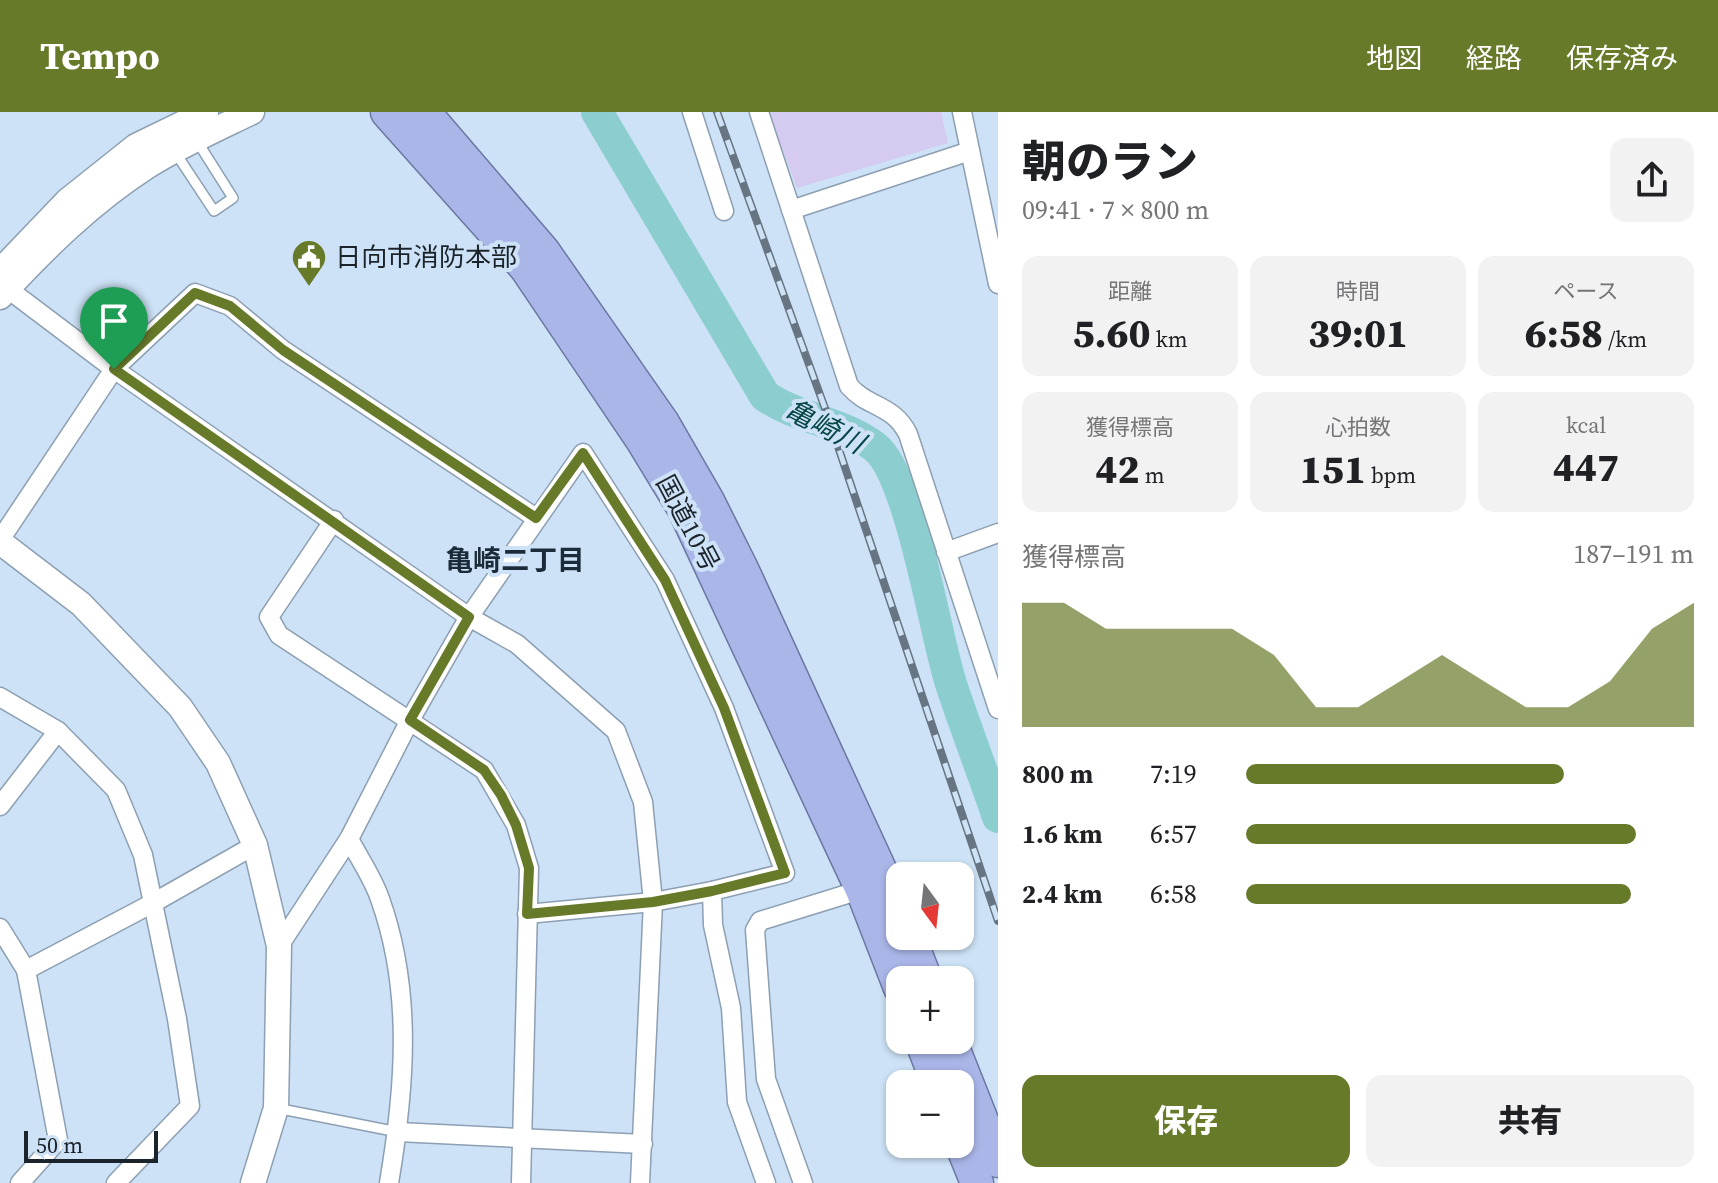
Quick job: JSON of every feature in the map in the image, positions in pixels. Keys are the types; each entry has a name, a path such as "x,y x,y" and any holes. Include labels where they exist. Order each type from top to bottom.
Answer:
{"highway":[{"path":"366,112 415,117"},
{"name":"国道10号","path":"415,117 544,252 663,423 708,501 742,569 874,885 894,966"},
{"name":"国道10号","path":"874,885 886,898"},
{"path":"956,1054 998,1161"},
{"path":"967,1158 977,1183"}],"street":[{"path":"252,112 190,127 148,166 80,216 2,285 114,369 469,617 517,644 616,731 643,802 653,902 640,1183"},
{"path":"692,112 724,211"},
{"path":"759,112 849,386 858,396 894,414 902,422 998,709"},
{"path":"962,112 998,284"},
{"path":"791,210 970,151"},
{"path":"253,1183 276,1108 279,946 255,845 218,763 180,707 81,604 0,541 114,369 195,293 230,306 283,350 536,518"},
{"path":"279,946 349,839 410,720 469,617 583,453 665,580 724,708 785,873 653,902 527,914"},
{"path":"334,520 269,617 279,635 484,770 516,825 529,868 521,1183"},
{"path":"946,552 998,533"},
{"path":"0,697 58,731 116,790 143,855 177,1019 190,1106 116,1183"},
{"path":"0,806 58,731"},
{"path":"349,839 379,895 397,963 404,1035 398,1132 389,1183"},
{"path":"26,970 255,845"},
{"path":"803,1183 766,1079 755,930 760,921 874,885"},
{"path":"712,891 713,925 731,1008 737,1102 766,1183"},
{"path":"0,928 26,970 58,1140 20,1183"},
{"path":"398,1132 643,1144"}],"lane":[{"path":"190,127 233,198 214,211 190,127"},
{"path":"276,1108 398,1132"}],"shaded area":[{"path":"768,112 941,112 948,143 797,188"}],"waterway":[{"name":"亀崎川","path":"597,112 765,396 862,439 875,447 888,463 911,521 951,684 998,817"}],"railway":[{"path":"717,112 826,411 998,921"}],"place":[{"name":"日向市消防本部","path":"309,288"}],"district":[{"name":"亀崎二丁目","path":"515,560"}],"route":[{"path":"195,293 230,306 283,350 536,518 583,453 665,580 724,708 785,873 653,902 527,914 529,868 516,825 501,795 484,770 410,720 469,617 114,369 195,293"}]}
